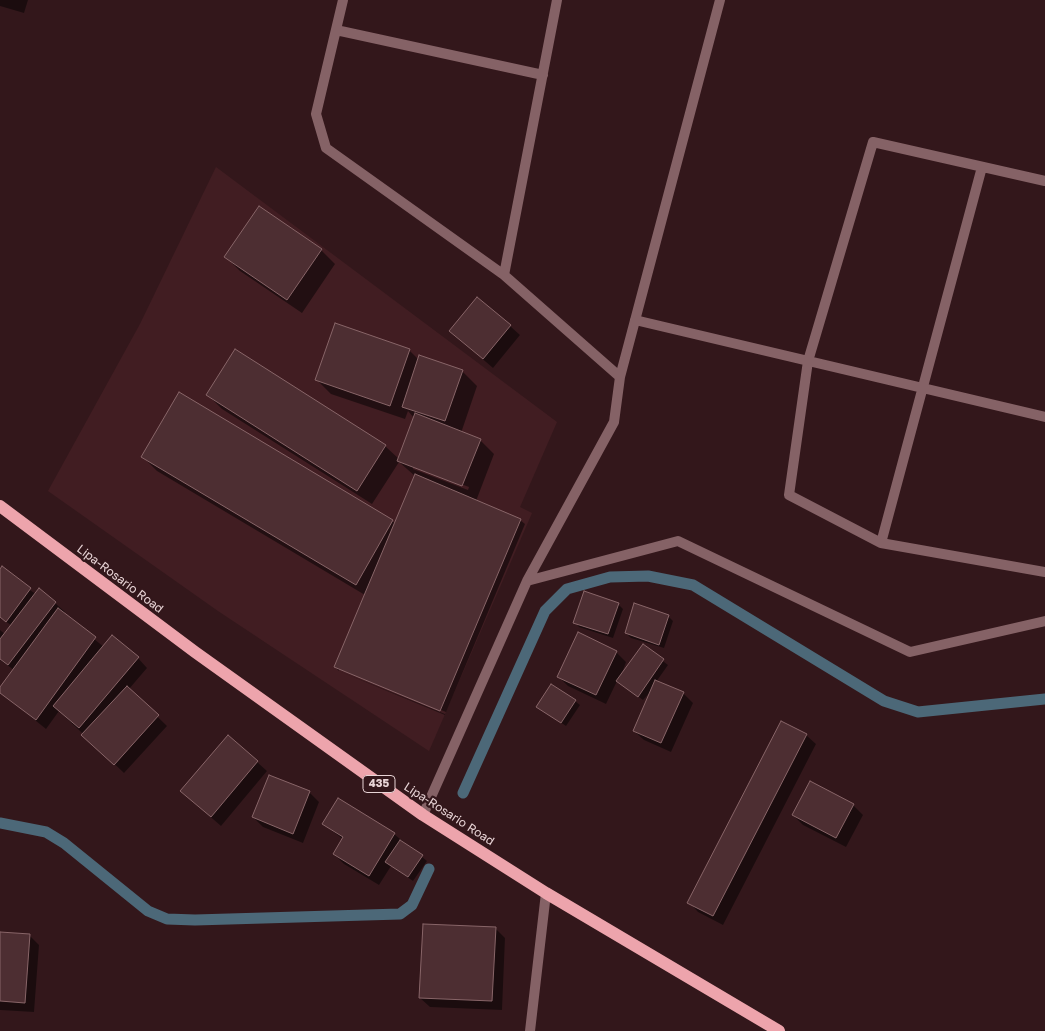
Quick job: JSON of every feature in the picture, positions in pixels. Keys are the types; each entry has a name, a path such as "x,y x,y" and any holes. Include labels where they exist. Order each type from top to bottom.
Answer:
{"main road":[{"name":"Lipa-Rosario Road","path":"0,506 195,652 423,815 546,893 779,1031"}],"street":[{"path":"344,0 316,114 326,148 504,275 620,377"},
{"path":"504,275 557,0"},
{"path":"423,815 527,581 614,422 620,377 720,0"},
{"path":"336,30 542,74"},
{"path":"1045,181 873,142 808,361 788,495 881,543 1045,572"},
{"path":"881,543 921,388 982,167"},
{"path":"635,320 1045,417"},
{"path":"527,581 678,541 910,652 1045,622"},
{"path":"530,1031 546,893"}],"shaded area":[{"path":"216,167 557,422 520,507 532,513 429,751 218,611 48,491 140,324"}],"building":[{"path":"259,206 322,249 287,300 224,257"},
{"path":"477,297 511,325 483,359 449,331"},
{"path":"335,323 410,349 390,406 315,380"},
{"path":"235,349 386,445 357,491 206,395"},
{"path":"419,355 463,370 445,421 402,407"},
{"path":"179,392 393,520 356,585 141,457"},
{"path":"415,413 481,439 462,486 397,461"},
{"path":"415,474 521,519 440,711 334,667"},
{"path":"2,566 31,588 6,622 0,617 0,569"},
{"path":"39,588 56,602 8,665 0,659 0,639"},
{"path":"584,591 619,603 608,634 573,623"},
{"path":"634,603 669,615 659,645 625,633"},
{"path":"58,608 96,637 36,720 0,693 0,687"},
{"path":"578,632 617,651 596,695 557,677"},
{"path":"112,635 139,657 79,728 53,706"},
{"path":"643,644 664,659 638,697 616,681"},
{"path":"655,680 684,692 661,743 633,731"},
{"path":"551,684 576,700 561,723 536,707"},
{"path":"127,686 159,715 114,765 81,735"},
{"path":"781,721 807,734 713,916 687,903"},
{"path":"228,735 258,761 211,817 180,791"},
{"path":"269,775 310,791 293,834 252,817"},
{"path":"810,781 854,804 836,838 792,815"},
{"path":"338,798 395,833 369,876 333,854 343,837 322,824"},
{"path":"400,840 423,855 408,877 385,862"},
{"path":"423,924 496,927 492,1001 419,998"},
{"path":"0,932 30,934 25,1003 0,1001"}],"waterway":[{"path":"463,793 545,611 567,589 610,577 648,576 693,585 884,701 918,712 1045,699"},
{"path":"0,823 46,832 64,843 148,911 167,919 195,920 400,914 412,905 429,869"}]}
